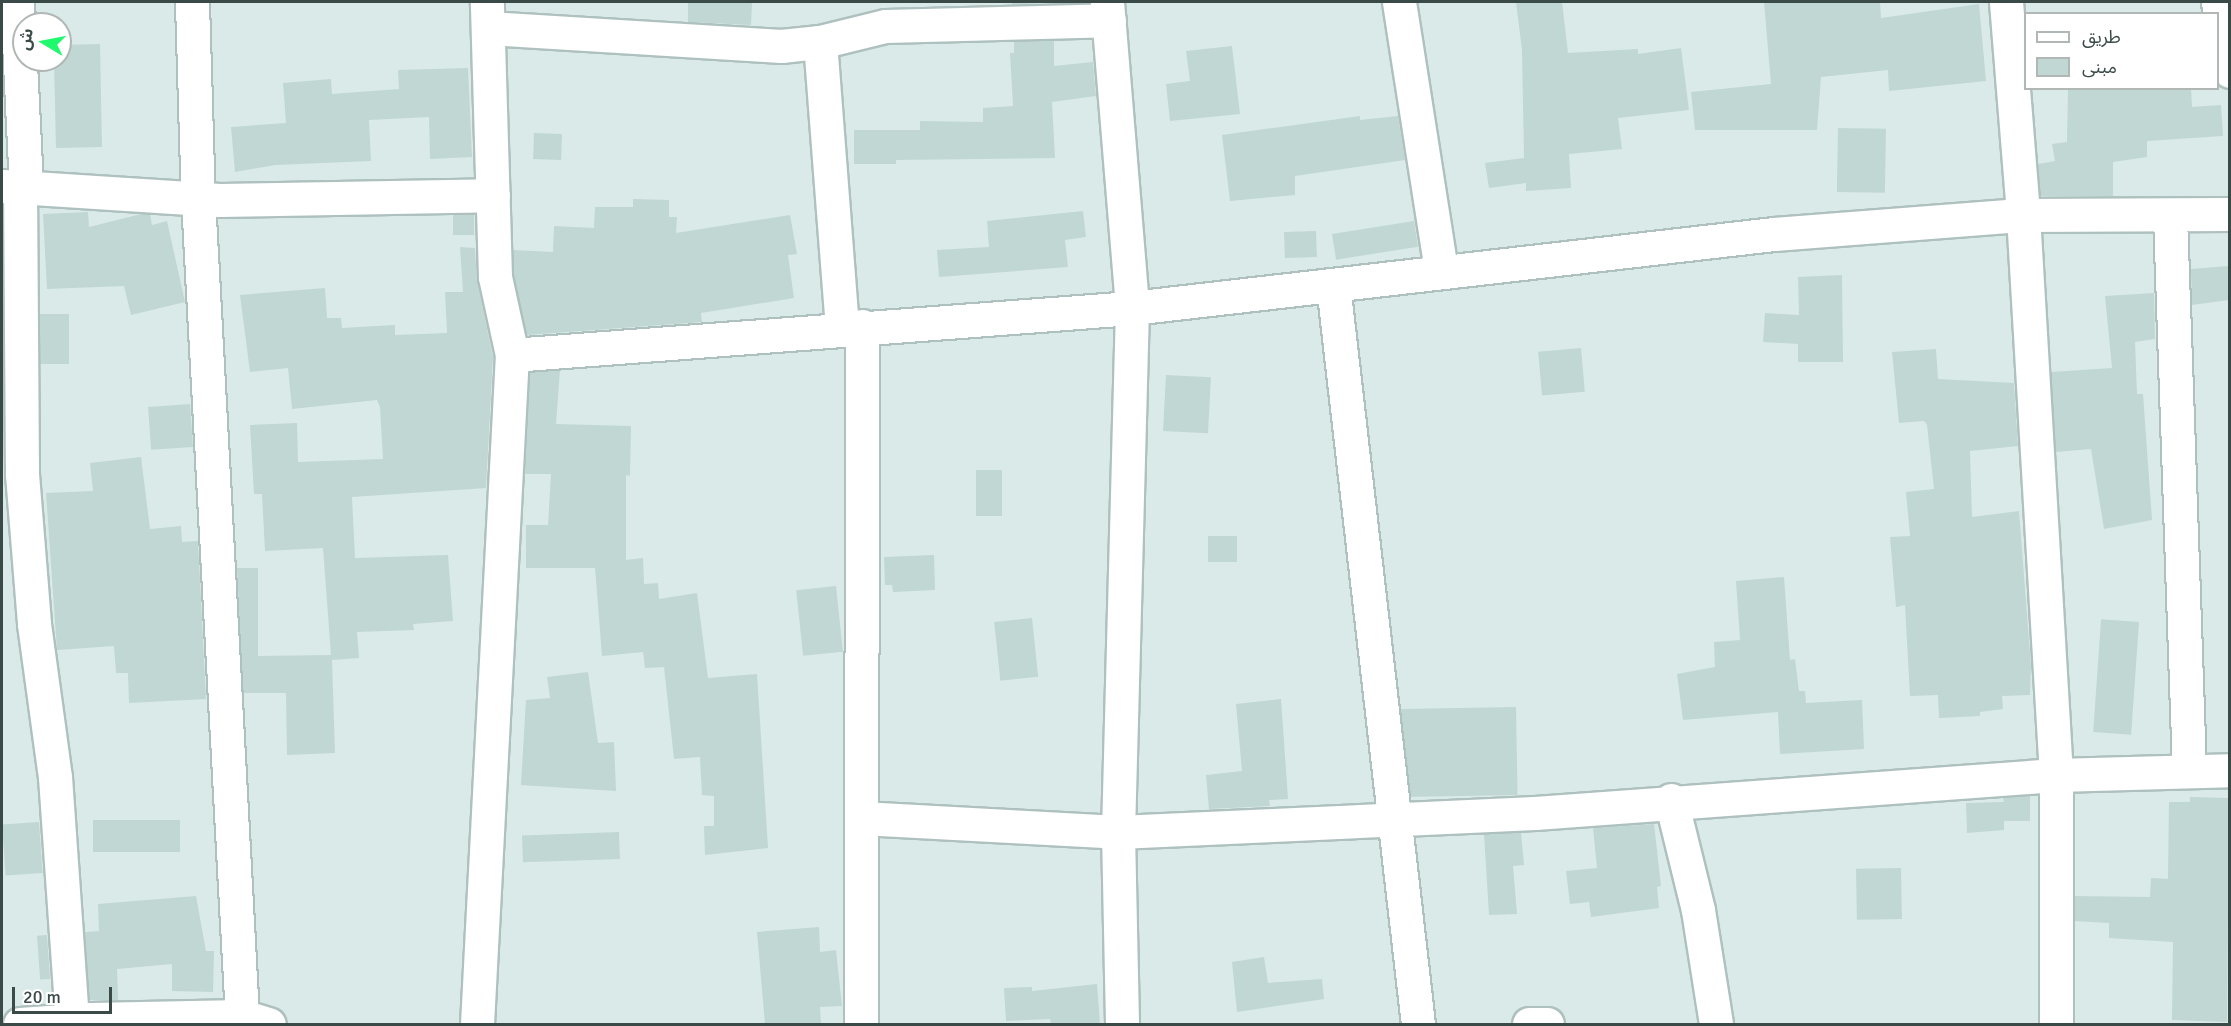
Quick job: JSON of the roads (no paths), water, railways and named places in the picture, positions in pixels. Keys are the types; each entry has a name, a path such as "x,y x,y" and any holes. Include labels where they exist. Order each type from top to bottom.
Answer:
{"street":[{"path":"17,2 12,474 55,777 84,1022"},
{"path":"20,1024 255,1020 198,199 192,2"},
{"path":"1399,2 1442,271"},
{"path":"2006,2 2023,214 2056,775 2056,1024"},
{"path":"2218,2 2229,71"},
{"path":"477,1024 512,356 495,277 487,15 720,45 781,46 820,42 885,27 1108,11 1132,308 1118,832 1122,1024"},
{"path":"820,42 852,327 861,818 861,1024"},
{"path":"16,186 198,199 493,195"},
{"path":"512,356 852,327 1132,308 1774,234 2023,214 2170,217 2229,214"},
{"path":"2170,217 2189,769"},
{"path":"1333,285 1418,1024"},
{"path":"861,818 1118,832 1393,820 2056,775 2189,769 2229,770"},
{"path":"1671,800 1698,910 1716,1024"},
{"path":"1529,1024 1547,1024"}]}
